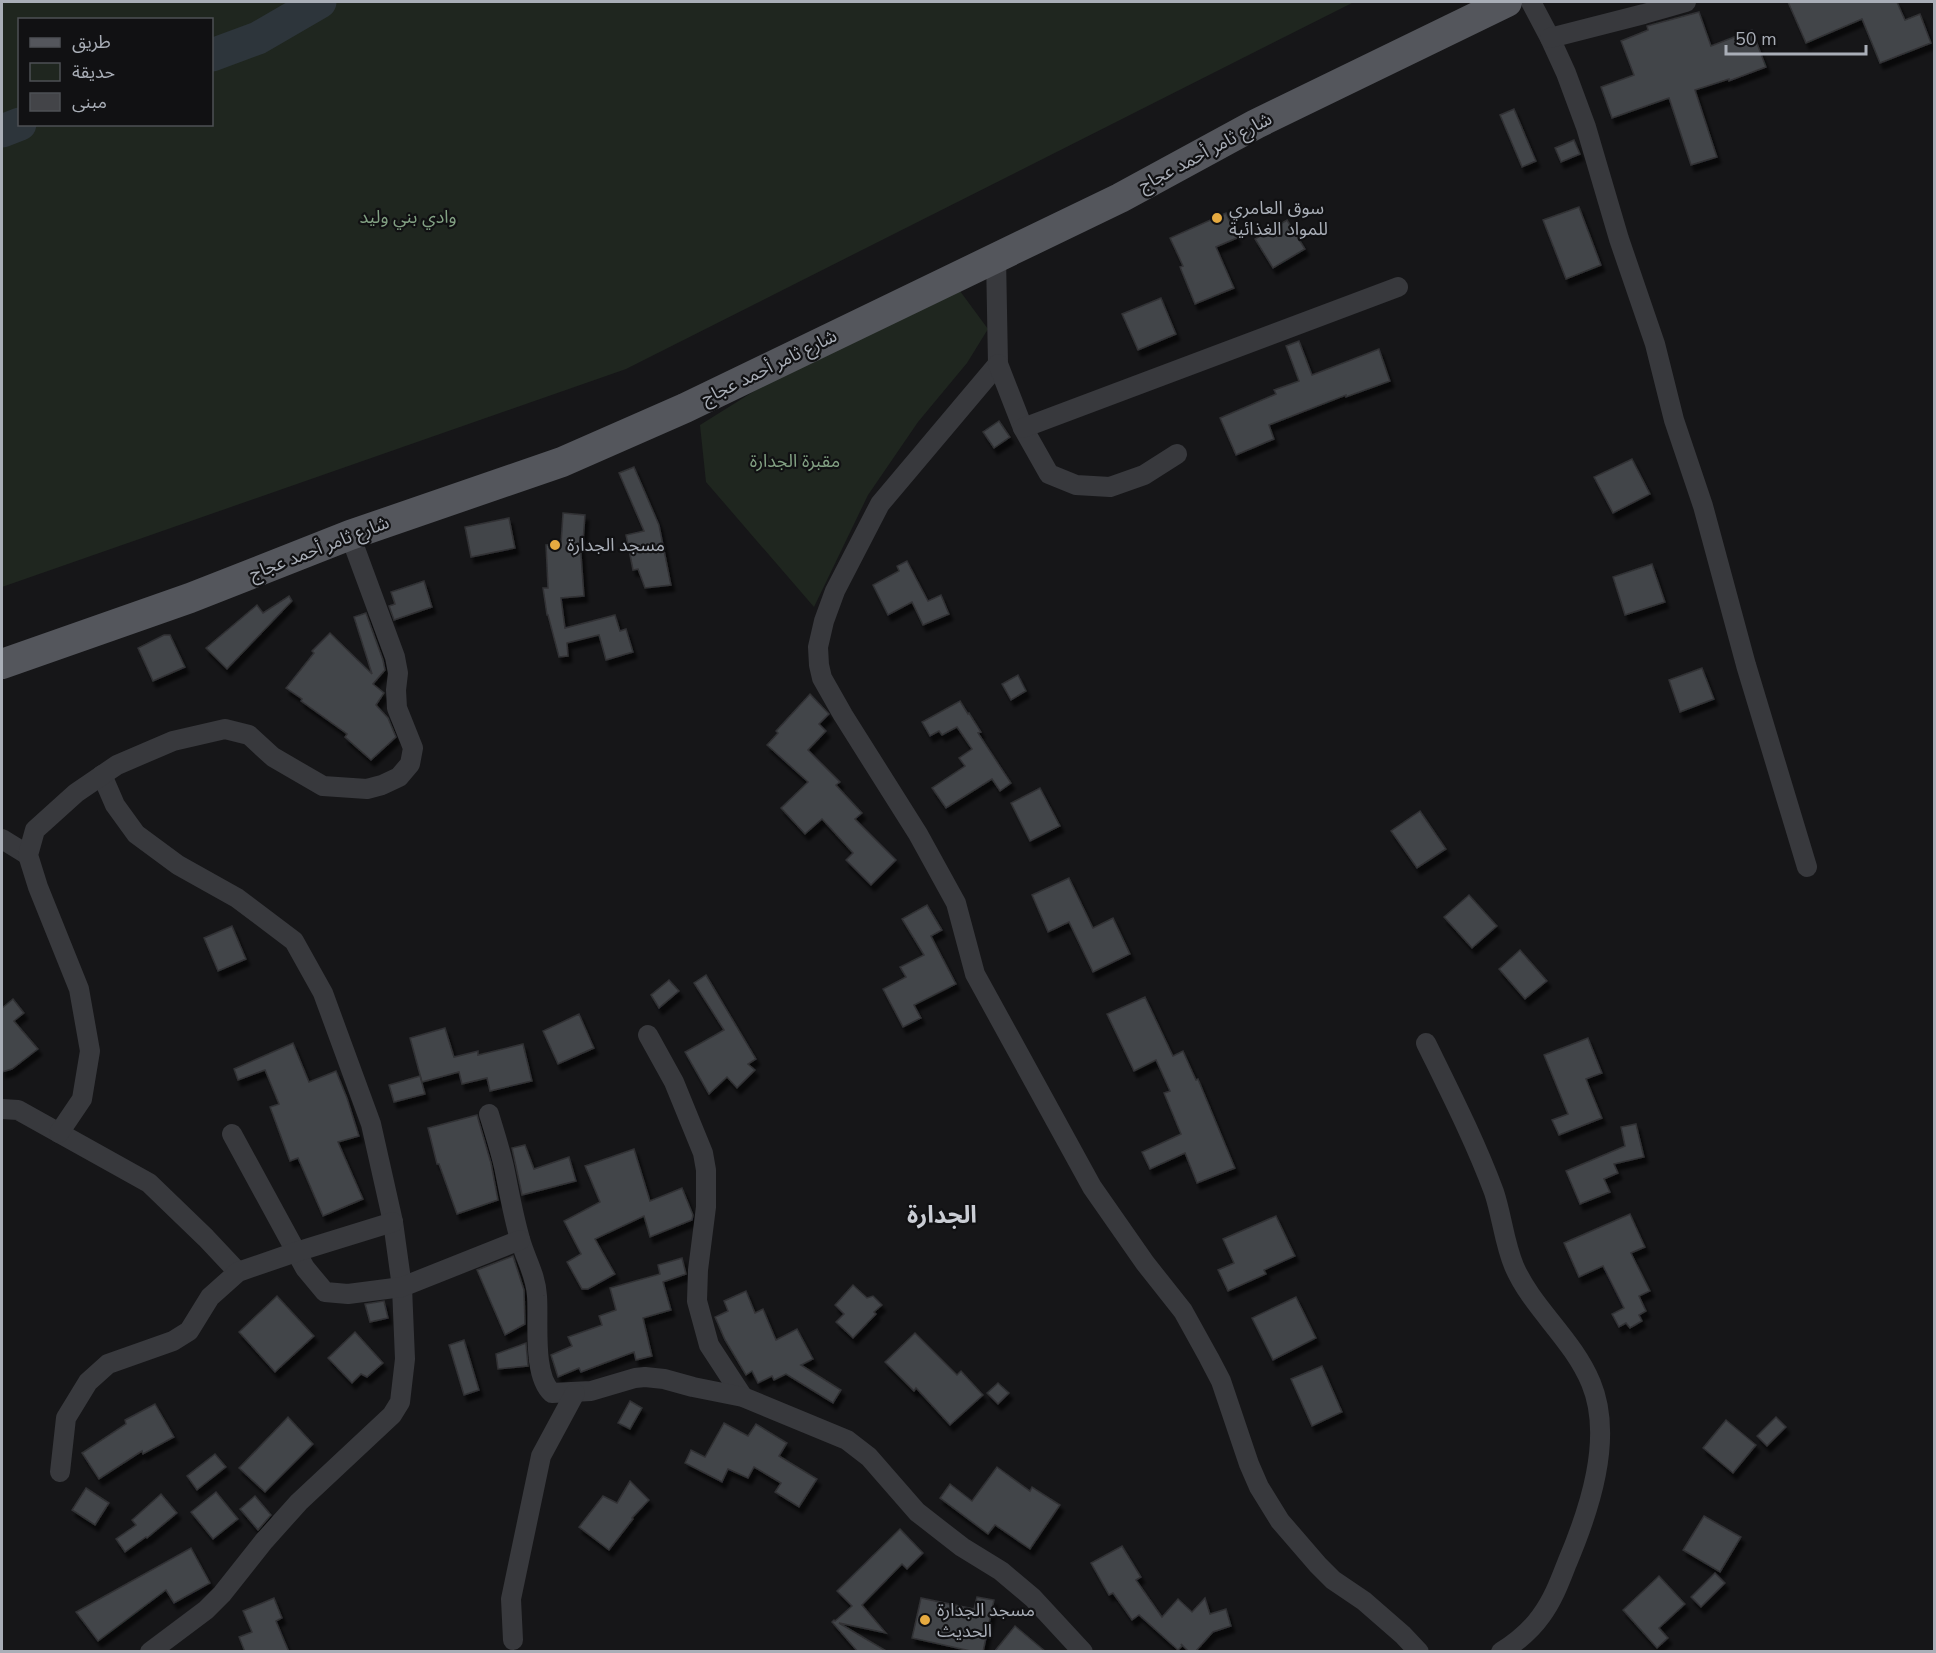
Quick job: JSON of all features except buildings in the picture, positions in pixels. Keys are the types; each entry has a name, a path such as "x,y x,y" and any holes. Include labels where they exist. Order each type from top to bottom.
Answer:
{"main road":[{"name":"شارع ثامر أحمد عجاج","path":"2,664 190,598 350,535 562,462 696,402 1120,198 1256,124 1507,2"}],"street":[{"path":"1531,2 1566,73 1586,127 1619,239 1655,344 1674,420 1703,506 1746,665 1807,867"},
{"path":"1550,38 1686,2"},
{"path":"996,257 998,364 1023,428 1049,474 1076,485 1110,487 1144,475 1177,454"},
{"path":"1023,428 1398,287"},
{"path":"998,364 880,504 835,591 824,621 818,647 822,678 918,834 956,903 975,974 1092,1186 1145,1263 1183,1311 1209,1358 1221,1381 1259,1487 1280,1521 1318,1565 1333,1580 1364,1601 1419,1652"},
{"path":"59,1133 82,1099 90,1051 79,989 38,887 28,855 35,831 76,793 117,765 173,741 225,729 249,735 273,757 323,786 367,789 399,777 410,764 413,748 397,708 398,673 395,657 350,535"},
{"path":"102,775 115,805 136,834 178,865 237,898 294,941 323,993 371,1124 393,1222 402,1287 405,1333 404,1377 400,1402 392,1415 299,1502 206,1610 150,1652"},
{"path":"2,839 28,855"},
{"path":"648,1035 674,1082 703,1153 706,1170 706,1207 698,1270 697,1301 709,1345 743,1397"},
{"path":"1426,1043 1479,1155 1501,1212 1507,1244 1515,1268 1522,1282 1569,1343 1582,1364 1591,1382 1599,1410 1599,1447 1591,1496 1579,1534 1555,1594 1542,1614 1514,1644 1501,1652"},
{"path":"2,1109 18,1110 149,1183 238,1272"},
{"path":"489,1114 520,1240 536,1282 537,1338 545,1386 552,1393 591,1391 635,1378 664,1379 743,1397 847,1440 869,1457 916,1512 962,1547 1001,1571 1033,1598 1083,1652"},
{"path":"232,1134 305,1268 326,1292 348,1294 402,1287 520,1240"},
{"path":"60,1472 66,1418 88,1382 108,1364 173,1341 189,1331 210,1297 238,1272 393,1222"},
{"path":"513,1640 511,1599 541,1456 575,1393"}],"green space":[{"name":"وادي بني وليد","path":"2,2 1354,2 626,369 2,587"},
{"name":"مقبرة الجدارة","path":"957,287 988,329 967,363 918,422 868,495 814,607 706,482 700,425 830,344"}],"waterway":[{"name":"وادي بني وليد","path":"213,55 258,38 320,2"},
{"name":"وادي بني وليد","path":"2,131 18,125"}],"place":[{"name":"سوق العامري للمواد الغذائية","path":"1217,218"},
{"name":"مسجد الجدارة","path":"555,545"},
{"name":"مسجد الجدارة الحديث","path":"925,1620"}],"district":[{"name":"الجدارة","path":"942,1215"}]}
